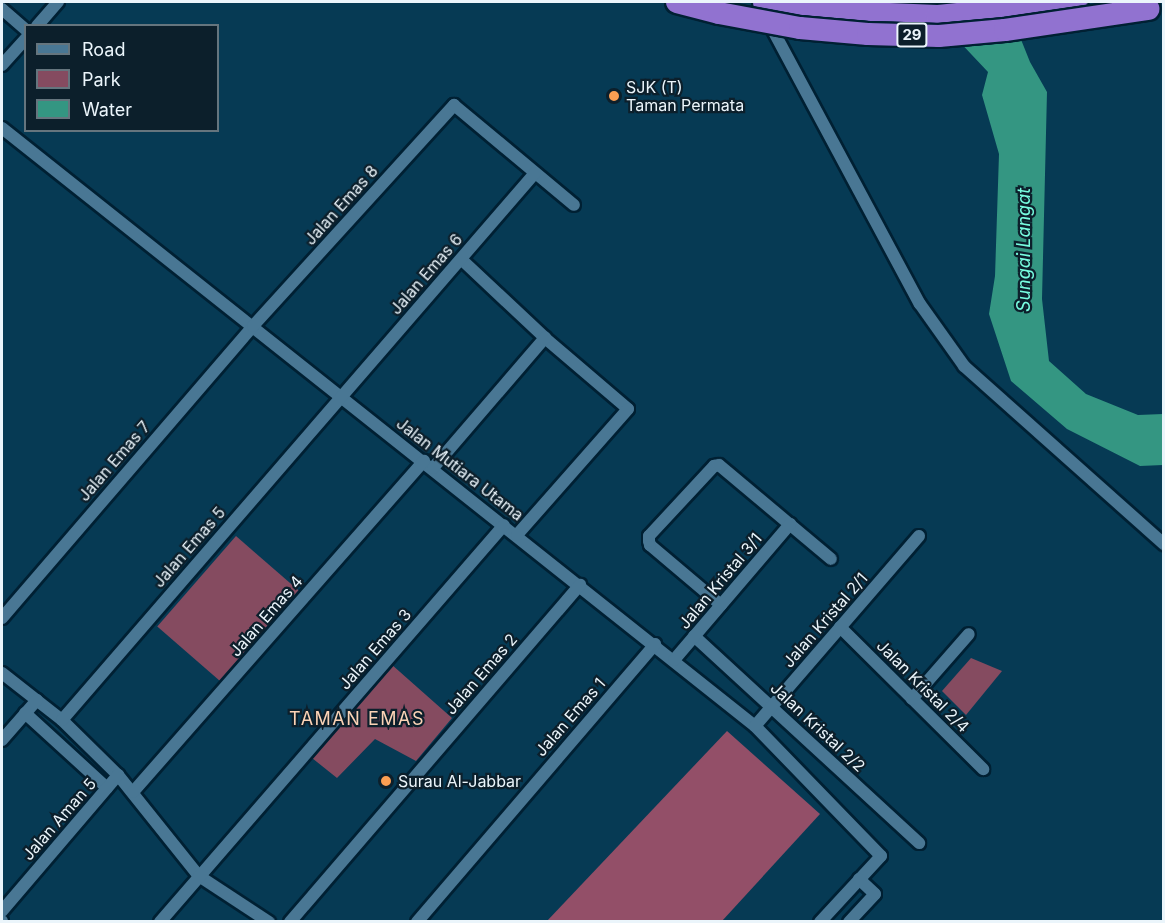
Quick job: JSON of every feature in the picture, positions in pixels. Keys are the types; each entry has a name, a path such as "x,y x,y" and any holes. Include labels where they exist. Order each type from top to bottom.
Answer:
{"highway":[{"name":"29","path":"677,2 719,14 800,28 915,35 1005,30 1156,8"},
{"name":"29","path":"764,2 818,11 937,16 1076,2"}],"street":[{"path":"39,24 58,2"},
{"path":"758,2 920,304 964,366 1164,544"},
{"path":"2,9 24,28"},
{"path":"2,65 24,40"},
{"name":"Jalan Emas 8","path":"252,326 454,105 535,173"},
{"name":"Jalan Mutiara Utama","path":"2,128 518,535 755,726 881,856 859,879"},
{"path":"535,173 574,205"},
{"name":"Jalan Emas 6","path":"343,397 535,173"},
{"path":"461,259 545,338 628,409 518,535"},
{"name":"Jalan Emas 7","path":"2,618 252,326"},
{"name":"Jalan Emas 4","path":"133,792 545,338"},
{"name":"Jalan Emas 5","path":"62,720 343,397"},
{"path":"721,605 650,545 649,536 710,467 718,465 831,559"},
{"name":"Jalan Kristal 3/1","path":"674,660 790,524"},
{"name":"Jalan Emas 3","path":"199,876 504,525"},
{"name":"Jalan Kristal 2/1","path":"755,726 919,536"},
{"name":"Jalan Emas 2","path":"290,921 580,585"},
{"name":"Jalan Kristal 2/4","path":"840,627 983,769"},
{"path":"912,699 969,634"},
{"name":"Jalan Kristal 2/2","path":"694,636 919,843"},
{"name":"Jalan Emas 1","path":"417,921 655,644"},
{"path":"2,673 62,720 118,775 199,876 269,921"},
{"path":"2,740 6,726 25,713 36,700"},
{"path":"25,713 107,788"},
{"name":"Jalan Aman 5","path":"2,911 118,775"},
{"path":"159,921 199,876"},
{"path":"820,921 859,879 875,894 849,921"}],"green space":[{"path":"236,536 300,592 221,682 157,627"},
{"path":"971,658 1002,671 966,715 942,691"},
{"path":"391,664 452,718 416,761 375,739 337,778 312,758"}],"shaded area":[{"path":"727,731 820,814 722,921 547,921"}],"water":[{"name":"Sungai Langat","path":"922,2 1006,2 1030,62 1047,92 1042,299 1049,361 1086,394 1138,415 1163,414 1163,465 1140,466 1067,429 1011,381 989,314 995,276 999,154 982,95 988,72"}],"place":[{"name":"SJK (T) Taman Permata","path":"614,96"},
{"name":"Surau Al-Jabbar","path":"386,781"}],"district":[{"name":"TAMAN EMAS","path":"357,719"}]}
